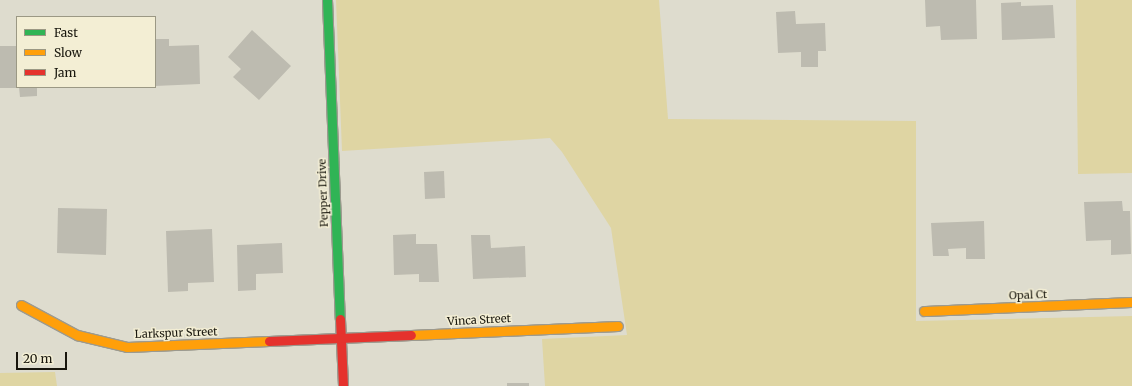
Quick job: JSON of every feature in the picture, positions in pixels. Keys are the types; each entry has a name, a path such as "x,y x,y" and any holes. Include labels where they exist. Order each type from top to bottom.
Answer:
{"street":[{"name":"Pepper Drive","path":"327,0 343,386"},
{"name":"Opal Ct","path":"924,311 1132,302"},
{"name":"Larkspur Street","path":"21,305 77,335 127,347 341,339"},
{"name":"Vinca Street","path":"341,339 618,326"}],"shaded area":[{"path":"336,0 659,0 668,119 916,121 916,321 1132,316 1132,386 545,386 542,339 627,335 611,228 562,152 550,138 342,151"},
{"path":"1076,0 1132,0 1132,173 1078,174"},
{"path":"55,372 57,386 0,386 0,373"}],"building":[{"path":"925,0 976,0 977,39 941,40 940,26 926,27"},
{"path":"1021,2 1021,6 1053,5 1055,38 1002,40 1001,3"},
{"path":"795,11 796,24 825,23 826,51 818,51 818,67 801,67 801,52 778,53 776,12"},
{"path":"252,30 291,66 259,100 233,77 241,69 228,57"},
{"path":"156,39 169,39 169,46 199,45 200,84 156,86"},
{"path":"0,46 16,46 16,88 0,88"},
{"path":"19,88 37,88 37,96 20,97"},
{"path":"444,171 445,198 425,199 424,172"},
{"path":"1122,201 1123,211 1130,211 1131,254 1111,255 1111,240 1086,241 1084,202"},
{"path":"58,208 107,209 106,255 57,253"},
{"path":"984,221 985,259 966,259 966,248 948,249 949,256 933,256 931,223"},
{"path":"212,229 214,282 188,283 188,291 168,292 166,231"},
{"path":"416,234 416,244 437,244 439,282 419,282 419,274 394,275 393,235"},
{"path":"471,235 490,235 491,248 525,246 526,277 473,279"},
{"path":"282,243 283,273 256,274 256,290 238,291 237,245"},
{"path":"507,383 529,383 529,386 507,386"}],"traffic: fast":[{"path":"327,0 340,319"}],"traffic: slow":[{"path":"924,311 1132,302"},
{"path":"21,305 77,335 127,347 269,341"},
{"path":"411,335 618,326"}],"traffic: jam":[{"path":"340,319 343,386"},
{"path":"269,341 411,335"}]}
